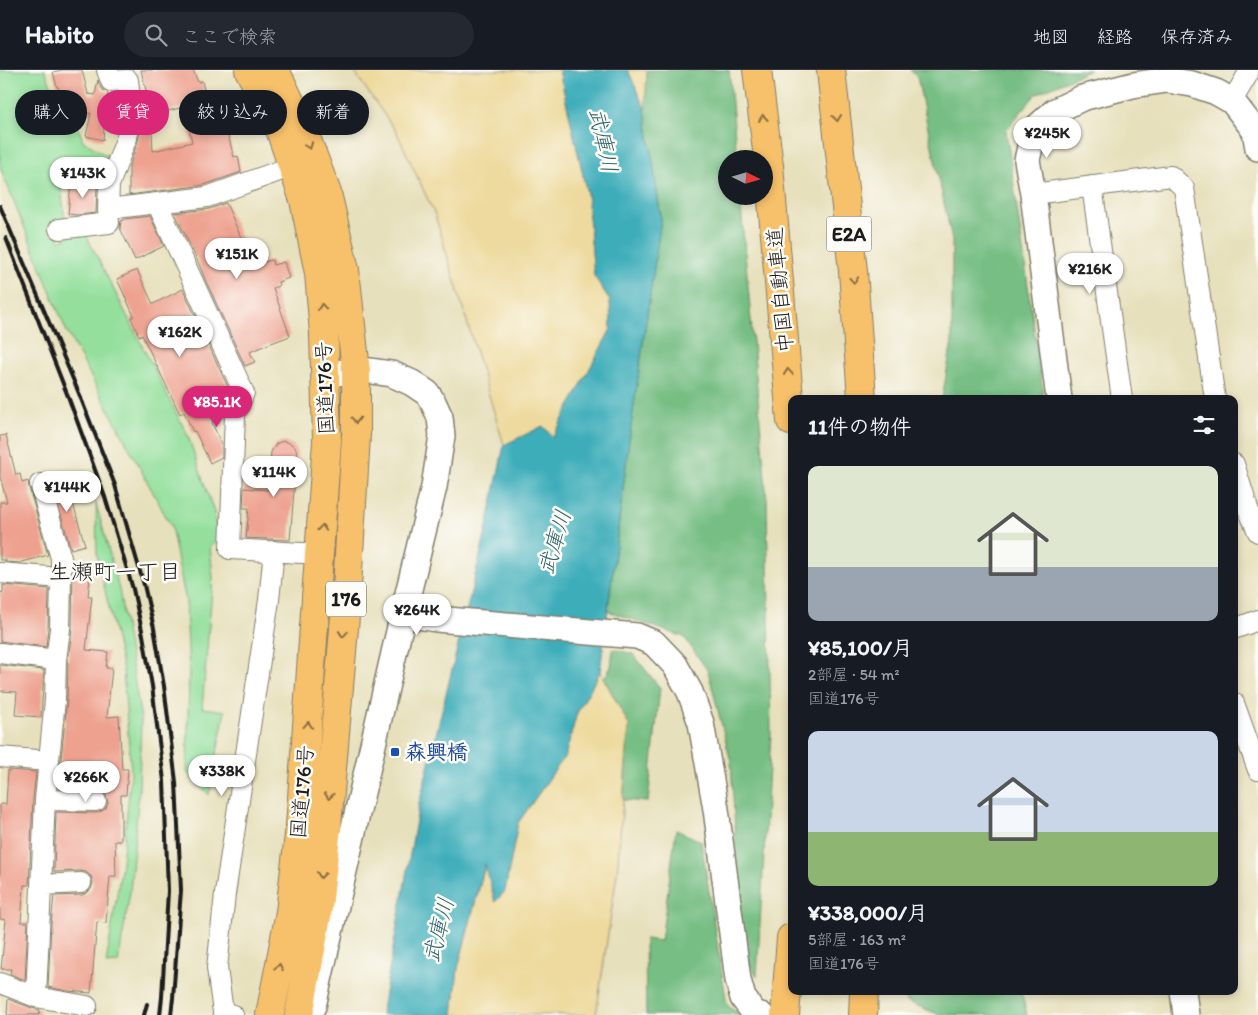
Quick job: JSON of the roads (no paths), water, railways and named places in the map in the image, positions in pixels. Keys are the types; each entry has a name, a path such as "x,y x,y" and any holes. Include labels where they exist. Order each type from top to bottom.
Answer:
{"highway":[{"name":"国道176号","path":"249,70 280,130 304,200 319,273 324,334 327,441 320,554 313,826 317,916 299,1015"},
{"name":"国道176号","path":"270,1015 290,912 313,826 347,586 356,435 356,371 345,270 327,193 301,124 275,70"},
{"name":"中国自動車道","path":"757,70 769,166 789,395"},
{"name":"E2A","path":"831,70 853,271 862,395"},
{"path":"784,1015 788,971"},
{"path":"863,1015 864,995"}],"street":[{"path":"59,229 109,223 110,185 127,137 132,115 128,80 111,82 107,70"},
{"path":"1232,101 1248,74 1248,70"},
{"path":"1059,395 1034,194 1027,160 1034,130 1055,111 1082,98 1132,85 1168,80 1192,84 1216,92 1232,101 1255,131 1258,148"},
{"path":"108,209 206,197 293,166"},
{"path":"1034,194 1171,176 1184,188 1214,395"},
{"path":"1092,186 1121,395"},
{"path":"157,203 244,393 235,414 230,548 320,554"},
{"path":"311,1015 434,487 442,436 440,417 433,402 427,393 412,383 392,374 356,371 325,374"},
{"path":"1238,477 1248,509 1258,532"},
{"path":"36,997 45,800 55,700 62,578 60,558 40,484"},
{"path":"234,1015 223,1012 217,968 225,894 269,600 274,551"},
{"path":"0,573 62,578"},
{"path":"403,614 436,619 637,636 654,643 669,659 690,692 701,723 716,809 738,980 743,998 755,1014 762,1015"},
{"path":"1238,628 1258,620"},
{"path":"0,653 56,660"},
{"path":"1238,714 1258,770"},
{"path":"0,757 48,761"},
{"path":"45,800 96,801"},
{"path":"41,885 81,883"},
{"path":"0,983 36,997 87,1006"},
{"path":"1184,995 1186,1015"}],"water":[{"name":"武庫川","path":"559,70 628,70 645,109 661,219 630,433 600,672 577,713 565,756 518,823 505,891 495,902 485,864 458,968 453,1015 381,1015 419,804 486,531 504,445 543,426 553,437 611,329 610,300 594,276 587,193"}],"railway":[{"path":"0,206 78,391 115,485 144,585 154,628 164,686 176,782 181,890 171,1015"},
{"path":"6,238 105,497 133,589 143,635 152,686 164,781 168,891 160,1015"},
{"path":"144,1015 147,1004"}],"place":[{"name":"森興橋","path":"395,752"}],"district":[{"name":"生瀬町一丁目","path":"115,571"}]}
